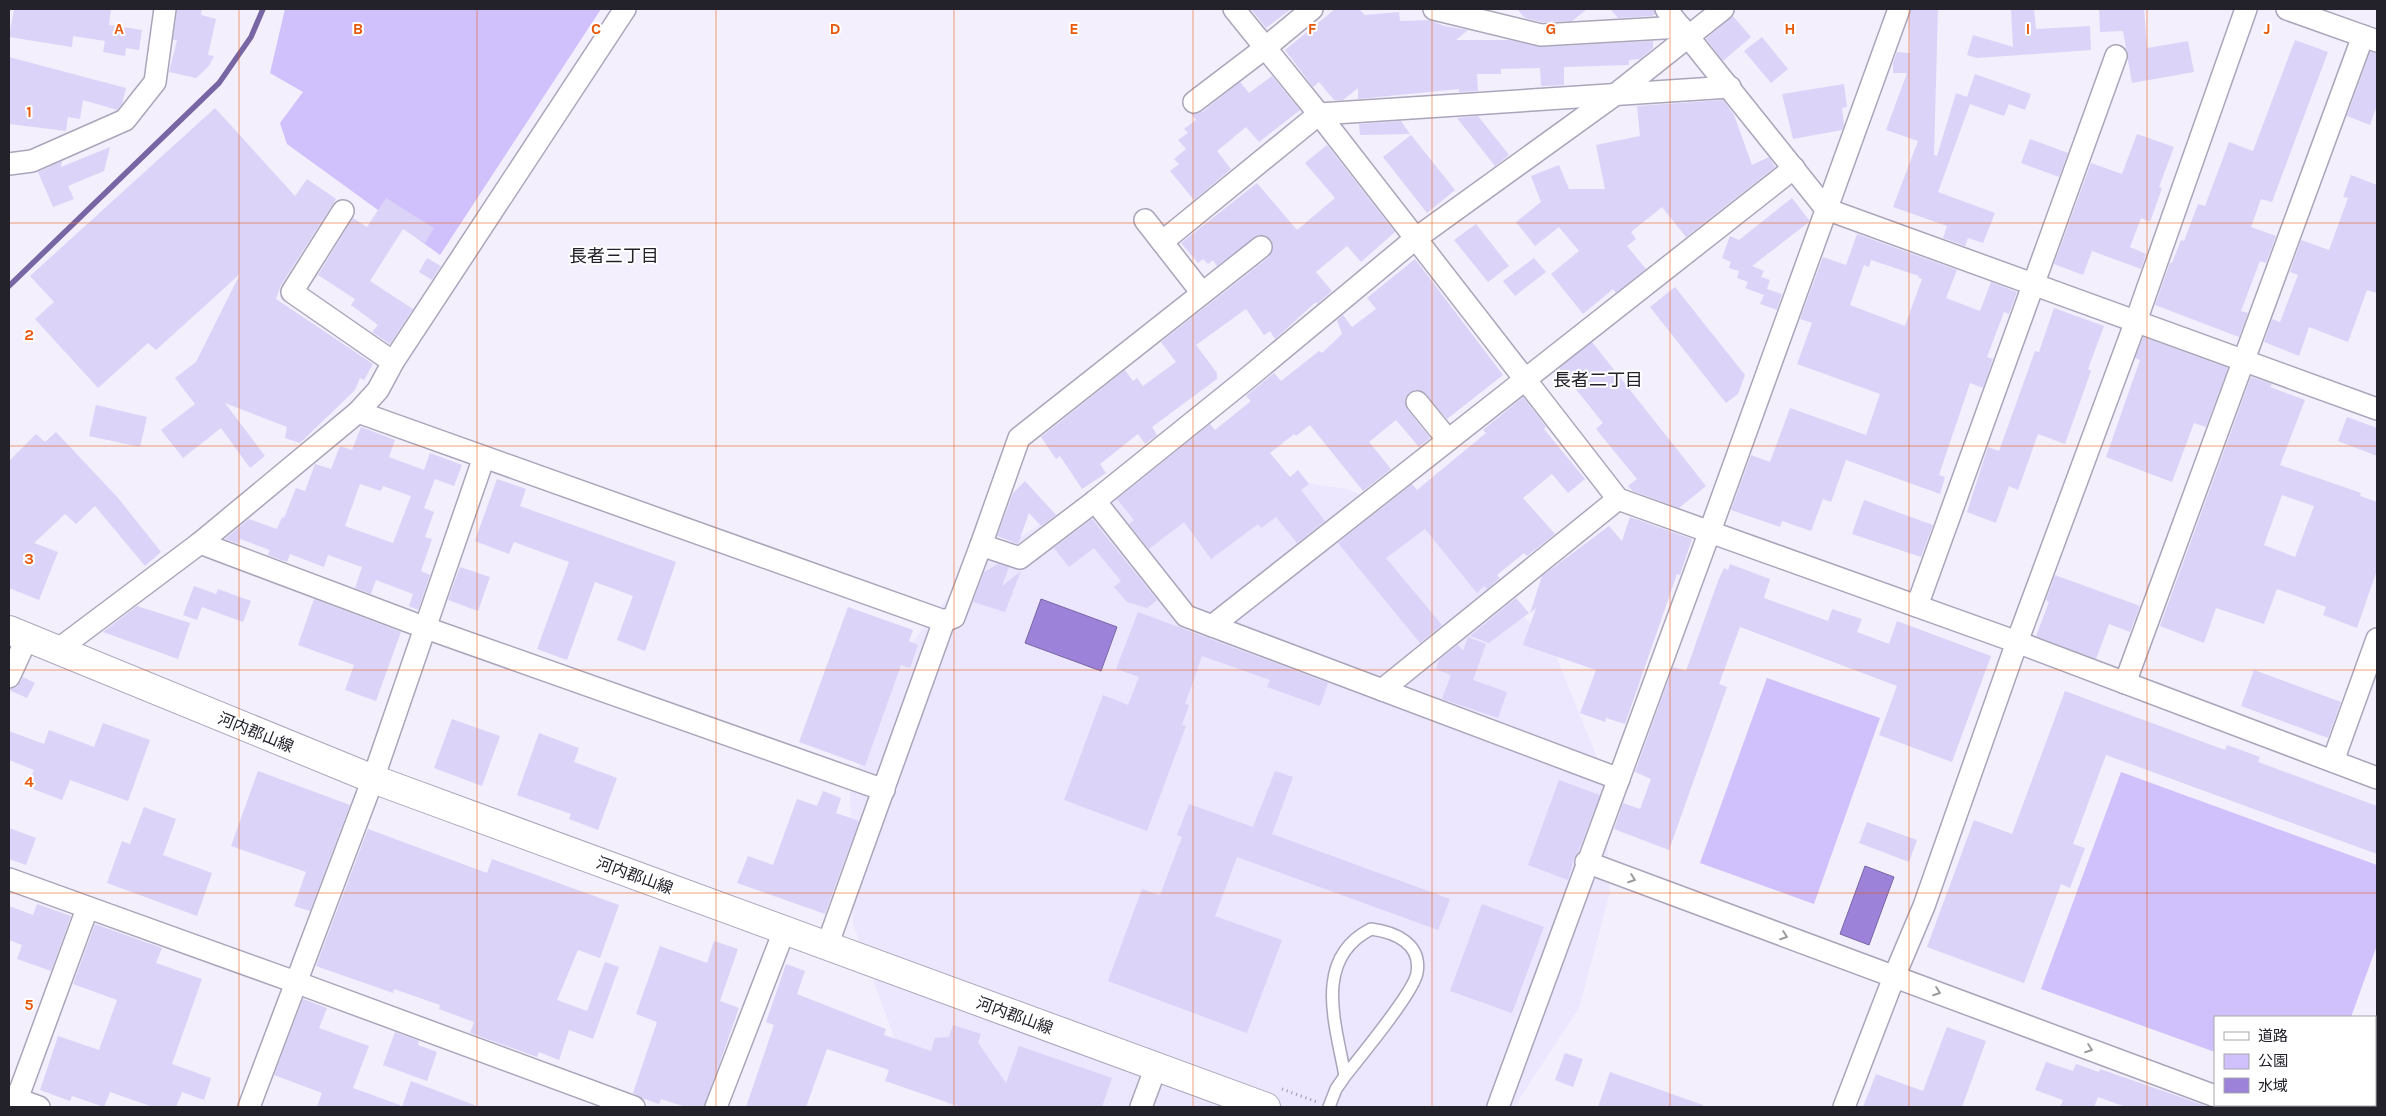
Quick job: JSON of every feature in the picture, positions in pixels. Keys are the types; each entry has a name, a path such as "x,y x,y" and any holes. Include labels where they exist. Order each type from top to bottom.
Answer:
{"main road":[{"name":"河内郡山線","path":"18,634 373,778 1266,1107"}],"street":[{"path":"9,164 32,161 124,120 155,82 165,9"},
{"path":"56,651 200,543 358,412 378,390 393,362 625,9"},
{"path":"1234,9 1618,498 2017,642 2377,778"},
{"path":"1194,102 1265,48 1312,9"},
{"path":"1434,9 1541,36 1685,31"},
{"path":"1666,9 1826,209 2377,408"},
{"path":"980,546 1020,558 1096,501 1414,240 1616,94 1685,31 1723,9"},
{"path":"1498,1107 1586,862 1710,531 1899,9"},
{"path":"1844,1107 1894,976 1924,906 2017,642 2136,321 2246,9"},
{"path":"2125,683 2244,360 2370,39 2287,9"},
{"path":"1916,606 2116,56"},
{"path":"1162,242 1318,114 1730,87"},
{"path":"1212,626 1794,168"},
{"path":"343,211 292,292 393,362"},
{"path":"1145,220 1202,294"},
{"path":"358,412 944,621 954,617 1019,438 1262,248"},
{"path":"1417,402 1448,440"},
{"path":"249,1107 298,983 373,778 484,457"},
{"path":"1382,690 1618,498"},
{"path":"1096,501 1186,616 1619,778"},
{"path":"200,543 426,628 884,790"},
{"path":"827,946 944,621"},
{"path":"9,677 18,634"},
{"path":"2333,761 2377,639"},
{"path":"1586,862 1894,976 2209,1099"},
{"path":"9,880 298,983 634,1107"},
{"path":"39,1107 13,1098 87,909"},
{"path":"716,1107 784,931"},
{"path":"1141,1107 1156,1068"}],"lane":[{"path":"1329,1107 1336,1089 1406,995 1418,974 1417,959 1409,944 1396,934 1371,929 1348,944 1339,959 1332,979 1333,1010 1345,1076"}],"shaded area":[{"path":"1217,470 1348,489 1465,551 1553,649 1603,772 1610,892 1579,1008 1514,1107 950,1107 894,1037 853,924 850,792 892,667 975,564 1088,496"}],"green space":[{"path":"285,9 601,9 440,255 287,144 280,123 303,92 270,73"},
{"path":"1767,678 1880,718 1814,904 1700,863"},
{"path":"2121,772 2377,865 2377,945 2351,1016 2214,1016 2214,1052 2041,989"}],"water":[{"path":"1041,599 1117,627 1101,671 1025,643"},
{"path":"1865,866 1894,877 1869,945 1840,934"}],"building":[{"path":"14,9 111,9 109,25 142,30 139,50 126,48 125,56 103,52 105,41 73,36 72,47 9,37"},
{"path":"177,9 202,9 201,15 216,19 208,55 214,56 209,66 196,78 169,72 177,40 173,40"},
{"path":"1251,9 1291,9 1266,28"},
{"path":"1335,9 1359,9 1365,15 1399,12 1400,21 1429,20 1444,26 1468,30 1456,40 1509,40 1541,47 1653,41 1653,48 1640,59 1629,60 1629,65 1564,67 1564,85 1541,86 1540,68 1501,69 1501,74 1477,74 1478,91 1459,92 1459,89 1358,99 1358,88 1343,100 1334,100 1319,82 1313,87 1285,50"},
{"path":"1517,9 1587,9 1572,21 1542,22 1525,18"},
{"path":"1610,9 1654,9 1655,14 1652,16 1618,18"},
{"path":"1911,9 1938,9 1934,155 1937,156 1956,93 1967,97 1975,74 2031,94 2025,110 2009,104 2004,116 1970,104 1938,192 1995,213 1983,243 1968,238 1965,246 1943,238 1947,226 1893,207 1918,141 1886,130 1907,73 1893,73 1893,63 1897,52 1910,53 1909,17"},
{"path":"2034,9 2036,29 2090,26 2091,50 1977,58 1967,55 1973,35 2013,47 2011,10"},
{"path":"2099,9 2144,9 2147,48 2188,41 2194,72 2132,83 2123,31 2100,32"},
{"path":"1733,16 1751,37 1723,61 1706,39"},
{"path":"1762,37 1788,69 1771,83 1744,51"},
{"path":"2295,40 2328,52 2272,202 2261,199 2251,227 2276,236 2266,263 2260,261 2241,311 2248,313 2239,337 2155,305 2170,263 2172,263 2181,240 2184,241 2198,204 2205,206 2229,142 2253,151"},
{"path":"2370,52 2377,53 2377,105 2370,125 2347,116"},
{"path":"9,57 126,88 122,104 117,110 83,100 80,119 68,117 66,131 9,124"},
{"path":"1272,76 1300,110 1259,142 1246,127 1217,151 1231,169 1194,200 1170,171 1179,164 1174,159 1186,149 1178,140 1188,133 1184,129 1196,120 1191,114 1202,112 1240,82 1249,93"},
{"path":"1844,84 1847,107 1842,108 1844,125 1842,130 1793,139 1782,94"},
{"path":"1723,100 1734,115 1752,165 1769,157 1775,167 1686,237 1662,207 1631,232 1636,239 1627,246 1646,269 1616,293 1613,289 1583,314 1551,274 1579,251 1559,227 1535,246 1516,222 1541,202 1531,176 1559,165 1569,189 1605,189 1596,145 1640,136 1637,106"},
{"path":"215,108 295,196 307,179 336,199 281,285 276,299 373,364 364,380 360,378 355,390 300,443 285,438 287,427 225,403 265,456 250,468 221,428 183,458 161,430 195,404 175,378 196,362 240,274 156,350 148,343 98,388 35,319 54,302 30,276"},
{"path":"1478,116 1509,155 1495,166 1457,118"},
{"path":"1401,121 1410,134 1360,135 1359,124"},
{"path":"2137,134 2174,147 2159,187 2162,188 2150,222 2141,218 2130,247 2146,254 2141,269 2092,251 2083,275 2054,264 2091,163 2122,174"},
{"path":"1411,135 1455,190 1427,213 1383,157"},
{"path":"2030,139 2068,153 2059,177 2021,163"},
{"path":"1327,145 1395,232 1361,262 1347,246 1316,272 1332,291 1317,304 1316,302 1275,339 1270,331 1264,335 1246,309 1196,345 1217,373 1217,379 1152,427 1157,435 1145,444 1138,434 1100,464 1106,473 1082,489 1060,456 1056,459 1041,437 1125,370 1133,381 1137,378 1143,386 1176,362 1161,342 1269,257 1273,246 1270,239 1265,235 1259,235 1217,266 1213,260 1208,264 1203,259 1198,263 1181,243 1257,183 1297,230 1335,198 1305,163"},
{"path":"110,147 104,171 68,186 74,199 53,207 38,172 62,161 61,167"},
{"path":"2351,175 2377,185 2377,293 2367,290 2348,342 2309,327 2299,356 2264,342 2272,319 2280,322 2298,275 2290,272 2301,240 2329,250 2348,198 2343,197"},
{"path":"386,198 434,228 425,243 403,229 370,281 413,309 390,344 372,332 378,325 351,305 355,299 318,275 353,218 367,227"},
{"path":"1792,198 1809,222 1752,266 1764,271 1761,277 1770,280 1767,289 1782,294 1777,310 1760,304 1764,295 1745,288 1748,282 1737,278 1739,271 1729,268 1731,262 1722,258 1730,236 1739,240"},
{"path":"1476,224 1509,266 1488,282 1454,240"},
{"path":"1857,234 1957,270 1946,298 1980,311 1991,282 2017,292 2009,314 2004,312 1987,357 1993,359 1983,388 1970,383 1939,475 1945,477 1940,494 1846,460 1831,502 1823,499 1811,531 1782,521 1780,527 1731,510 1751,455 1770,462 1790,408 1866,435 1880,394 1797,364 1812,323 1800,319 1823,257 1846,265","holes":["1871,260 1919,276 1918,278 1922,279 1905,326 1850,305 1864,265 1869,267"]},
{"path":"427,258 441,266 432,280 419,272"},
{"path":"1534,258 1546,272 1515,296 1503,281"},
{"path":"1415,259 1503,375 1447,419 1422,391 1415,390 1409,393 1405,398 1407,409 1430,438 1419,447 1396,420 1369,442 1391,469 1363,491 1310,425 1296,436 1294,434 1270,453 1290,477 1298,470 1309,484 1301,490 1325,521 1297,543 1276,517 1261,528 1258,524 1211,559 1184,522 1149,549 1129,524 1134,520 1117,499 1210,424 1215,430 1251,401 1246,396 1274,373 1281,381 1319,351 1322,353 1342,334 1337,320 1343,315 1352,327 1376,309 1367,298"},
{"path":"1675,287 1745,375 1738,394 1726,403 1650,307"},
{"path":"2054,308 2104,326 2088,369 2091,371 2065,444 2038,434 2018,490 2009,486 1996,523 1967,512 1988,447 1999,451 2035,351 2039,352"},
{"path":"2143,337 2228,368 2206,427 2194,423 2172,482 2106,457 2140,360 2135,358"},
{"path":"1592,342 1706,486 1679,508 1633,491 1628,486 1637,479 1596,429 1603,423 1559,368"},
{"path":"2251,377 2272,384 2270,387 2305,400 2280,465 2361,493 2360,496 2377,502 2377,570 2357,628 2323,615 2326,607 2277,589 2264,624 2216,608 2204,643 2160,626","holes":["2282,495 2314,506 2295,557 2264,545"]},
{"path":"1523,397 1546,427 1544,429 1585,479 1568,493 1552,474 1523,498 1555,534 1527,556 1524,553 1497,575 1500,578 1487,589 1484,586 1477,593 1425,529 1386,558 1442,625 1420,643 1338,543 1412,484 1417,490 1486,433 1483,430"},
{"path":"96,405 147,417 140,447 89,436"},
{"path":"2347,417 2377,428 2377,456 2338,441"},
{"path":"361,427 395,440 389,457 424,470 430,453 462,465 454,486 435,479 424,508 434,512 425,537 432,539 421,571 430,575 418,610 409,606 413,594 376,580 371,594 355,588 362,567 328,555 324,567 290,554 287,562 268,555 270,550 240,539 239,544 225,539 249,519 277,529 282,517 284,518 296,488 305,491 315,464 331,469 340,446 352,450","holes":["360,484 381,491 383,486 411,496 393,543 345,526"]},
{"path":"56,432 118,498 161,552 145,566 95,506 76,524 65,514 34,543 58,552 39,600 9,588 9,461 36,434 45,442"},
{"path":"497,479 526,489 520,506 676,562 645,651 617,640 633,596 595,582 567,660 537,649 569,562 514,542 509,554 475,541"},
{"path":"1025,481 1056,515 1041,526 1029,513 1018,544 997,536 1013,493"},
{"path":"1864,500 1933,525 1921,557 1852,534"},
{"path":"1630,517 1692,539 1680,575 1677,574 1625,724 1606,718 1605,722 1580,713 1596,670 1523,645 1536,608 1530,613 1542,576 1609,526 1622,541"},
{"path":"1092,519 1157,600 1147,608 1127,602 1114,587 1121,581 1094,548 1069,567 1054,548"},
{"path":"998,564 1009,567 1002,586 1021,571 1005,612 973,602 984,572"},
{"path":"1730,564 1770,579 1764,598 1828,621 1832,609 1862,619 1857,632 1889,644 1897,621 1991,656 1952,762 1879,735 1897,686 1740,627 1719,684 1727,687 1669,850 1614,829 1623,803 1640,809 1651,779 1635,772 1673,667 1686,671 1718,581 1724,568 1728,570"},
{"path":"460,567 490,577 478,611 448,600"},
{"path":"2055,575 2140,606 2130,632 2109,624 2096,659 2036,636 2049,602 2046,600"},
{"path":"194,586 216,594 218,589 251,601 243,622 202,607 197,620 183,615"},
{"path":"1516,598 1529,613 1489,643 1470,636"},
{"path":"314,599 401,632 376,701 345,690 354,665 298,645"},
{"path":"137,606 190,623 178,659 103,632"},
{"path":"848,607 913,630 909,641 918,645 910,668 901,665 865,766 799,742"},
{"path":"1138,612 1328,683 1320,706 1267,687 1270,680 1202,656 1185,704 1189,705 1182,725 1186,726 1147,831 1064,800 1103,695 1128,705 1139,677 1116,669"},
{"path":"1468,637 1486,644 1473,680 1507,692 1498,718 1442,699 1451,675 1436,669 1439,660 1458,645 1463,651"},
{"path":"2254,670 2341,702 2328,738 2241,706"},
{"path":"23,677 35,683 27,698 9,690 17,687"},
{"path":"2065,691 2225,750 2227,745 2260,757 2258,762 2377,806 2377,854 2106,755 2073,844 2085,848 2070,888 2061,884 2024,983 1927,947 1974,820 2012,834"},
{"path":"452,719 500,736 482,786 434,768"},
{"path":"103,723 150,740 128,801 70,780 62,800 28,787 34,770 9,760 9,731 44,744 49,730 94,747"},
{"path":"539,733 579,748 574,762 617,778 598,830 569,819 571,814 517,795"},
{"path":"258,771 350,805 310,911 294,906 306,872 231,846"},
{"path":"1275,771 1293,777 1272,834 1450,899 1438,930 1237,857 1215,916 1282,940 1247,1033 1108,981 1142,889 1160,895 1182,837 1177,835 1189,804 1253,827"},
{"path":"1559,780 1600,795 1574,858 1568,880 1528,865"},
{"path":"823,791 841,798 836,813 859,821 825,914 737,883 748,856 773,865 797,799 817,806"},
{"path":"144,807 176,819 163,855 212,873 197,916 107,883 122,841 130,844"},
{"path":"1867,822 1917,840 1909,862 1859,843"},
{"path":"9,828 36,838 26,865 9,859"},
{"path":"368,829 487,873 492,859 619,905 600,958 578,950 557,1000 587,1011 605,962 619,967 593,1039 569,1030 559,1060 539,1052 537,1057 470,1033 474,1022 439,1009 440,1005 394,989 393,993 316,966"},
{"path":"37,904 71,916 51,971 17,959 22,945 9,940 9,906 33,915"},
{"path":"1482,904 1544,927 1512,1013 1450,991"},
{"path":"95,924 162,948 156,963 202,979 172,1064 211,1078 204,1100 182,1092 176,1107 153,1107 110,1092 104,1107 72,1096 70,1101 40,1090 58,1036 99,1050 117,1000 73,984"},
{"path":"714,941 738,949 720,1001 739,1008 704,1107 686,1107 661,1099 659,1104 642,1098 633,1093 657,1022 636,1014 660,946 707,963"},
{"path":"786,964 805,971 797,994 886,1029 884,1035 931,1051 935,1038 949,1037 953,1025 981,1034 978,1043 1006,1083 1019,1046 1112,1078 1102,1107 961,1107 885,1081 889,1070 827,1049 806,1107 746,1107 774,1025 766,1022"},
{"path":"303,999 327,1008 319,1028 369,1046 353,1088 400,1105 400,1107 317,1107 322,1093 274,1075"},
{"path":"1947,1027 1986,1041 1962,1107 1863,1107 1876,1074 1923,1091"},
{"path":"395,1032 419,1041 418,1045 437,1052 427,1081 383,1065"},
{"path":"1565,1053 1583,1059 1573,1087 1555,1080"},
{"path":"2046,1062 2073,1071 2076,1064 2099,1072 2100,1069 2209,1107 2126,1107 2098,1097 2094,1107 2060,1107 2063,1100 2035,1090"},
{"path":"1610,1072 1703,1105 1703,1107 1598,1107"},
{"path":"411,1081 477,1106 402,1107"}],"waterway":[{"path":"9,286 219,83 251,37 263,9"}],"district":[{"name":"長者三丁目","path":"614,256"},
{"name":"長者二丁目","path":"1598,380"}]}
